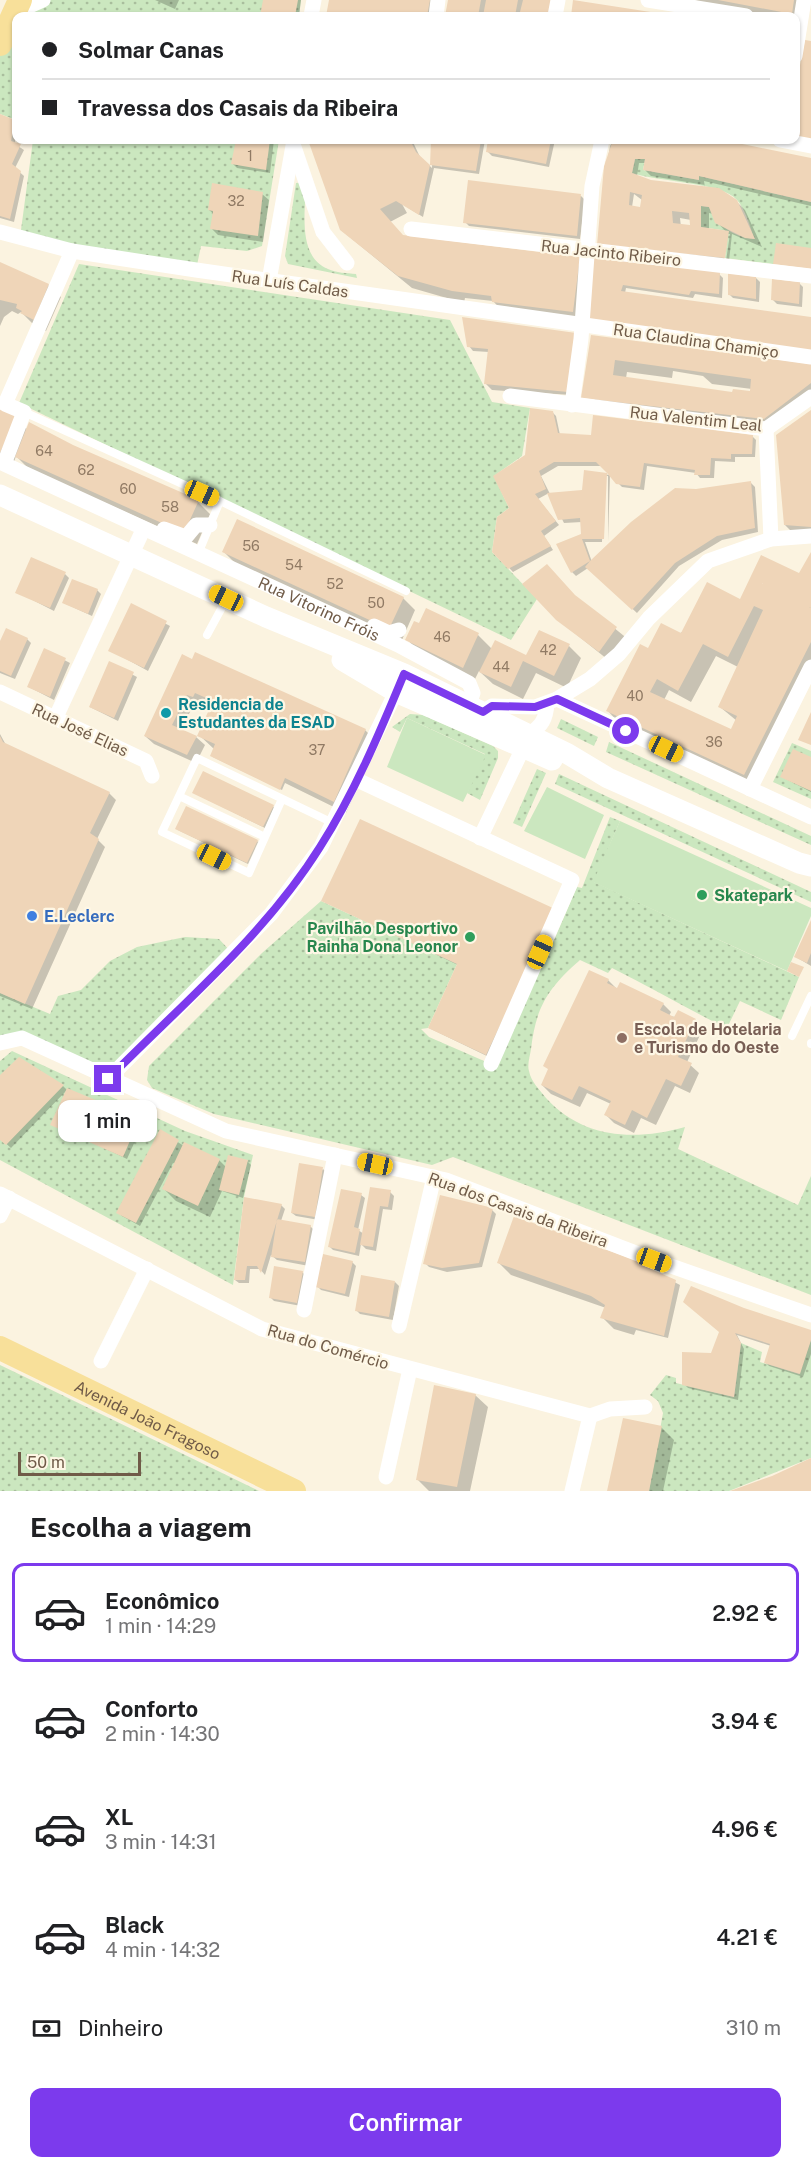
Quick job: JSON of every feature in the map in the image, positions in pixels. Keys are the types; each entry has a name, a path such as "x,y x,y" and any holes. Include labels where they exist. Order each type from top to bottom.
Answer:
{"main road":[{"path":"0,44 9,3"},
{"name":"Rua Vitorino Fróis","path":"0,495 226,598 400,683 526,741"},
{"name":"Rua Vitorino Fróis","path":"400,683 476,709 564,765 608,778 807,868"},
{"name":"Avenida João Fragoso","path":"0,1348 294,1491"},
{"name":"Avenida João Fragoso","path":"0,1365 260,1491"}],"street":[{"path":"9,3 43,0"},
{"path":"648,0 716,12"},
{"path":"802,26 804,0"},
{"path":"269,281 294,144"},
{"path":"295,144 323,232 347,263"},
{"path":"572,405 589,251 592,186 601,144"},
{"name":"Rua Jacinto Ribeiro","path":"411,229 811,276"},
{"name":"Rua Luís Caldas","path":"0,232 72,251 581,324"},
{"path":"24,412 5,404 72,251"},
{"name":"Rua Claudina Chamiço","path":"581,324 811,357"},
{"name":"Rua Valentim Leal","path":"510,396 766,429 811,397"},
{"name":"Rua Vitorino Fróis","path":"24,412 4,464 197,555 398,645 452,673 469,683 476,709"},
{"path":"766,429 771,539"},
{"path":"20,462 180,536 186,537 196,525 210,525"},
{"path":"56,719 143,530"},
{"path":"476,709 546,703 590,679 619,654 649,618 708,561 771,539 811,536"},
{"path":"227,558 394,632"},
{"path":"750,789 811,667"},
{"path":"108,1079 271,914 321,846 356,779 400,683"},
{"name":"Rua José Elias","path":"0,692 146,761 152,776"},
{"path":"480,837 546,703"},
{"path":"546,703 811,817"},
{"path":"356,779 572,880 491,1064"},
{"name":"Rua dos Casais da Ribeira","path":"0,1043 22,1038 226,1131 434,1177 811,1315"},
{"path":"304,1310 335,1155"},
{"path":"399,1326 434,1177"},
{"path":"0,1216 5,1196"},
{"name":"Rua do Comércio","path":"5,1196 262,1329 590,1416 610,1409 645,1407"},
{"path":"101,1361 147,1269"},
{"path":"386,1477 410,1369"},
{"path":"572,1491 590,1416"}],"lane":[{"path":"24,412 220,501 406,591"},
{"path":"197,555 220,501"},
{"path":"207,635 226,598"},
{"path":"282,799 249,873 162,832 197,758 333,823"},
{"path":"179,796 265,837"},
{"path":"792,1035 811,996"}],"green space":[{"path":"43,0 301,0 300,12 16,12"},
{"path":"12,17 12,118 0,114 0,44"},
{"path":"32,144 278,144 262,246 247,251 201,246 196,270 72,251 21,230"},
{"path":"635,159 645,159 643,170 699,180 699,176 811,202 811,248 773,264 725,258 728,231 701,227 701,206 709,207 721,225 733,233 754,239 745,213 737,200 718,189 632,173"},
{"path":"306,182 305,230 311,254 318,263 328,269 356,274 357,278 288,264 285,256 296,183"},
{"path":"79,264 450,320 492,402 530,408 522,456 494,476 509,508 497,517 492,552 537,599 511,640 19,403"},
{"path":"410,714 423,715 493,746 498,751 498,758 480,800 467,793 485,754 407,718 400,732 392,727"},
{"path":"407,718 486,755 463,802 387,767"},
{"path":"561,719 598,737 594,746 557,728"},
{"path":"609,742 811,836 811,845 606,752"},
{"path":"792,743 811,751 811,799 773,782"},
{"path":"537,769 546,773 522,827 513,823"},
{"path":"559,774 811,892 811,902 555,784"},
{"path":"547,787 604,815 585,859 524,831"},
{"path":"610,817 620,821 594,882 799,977 781,1020 740,1001 727,1028 612,968 608,973 580,960 552,989 540,1010 529,1060 530,1075 546,1098 576,1122 593,1129 629,1135 685,1127 678,1149 798,1205 811,1176 811,1295 453,1157 432,1165 214,1114 152,1088 147,1080 149,1066 262,953 321,901 457,964 428,1028 421,1029 429,1037 491,1064 551,947 577,887 582,888"},
{"name":"Skatepark","path":"620,821 811,908 811,916 787,971 593,882"},
{"path":"185,937 219,939 233,954 108,1079 23,1038 0,1043 0,993 50,1014 58,996 81,990 110,961 137,947"},
{"path":"12,1051 185,1131 253,1155 244,1197 233,1285 0,1160 0,1061"},
{"path":"811,1340 811,1458 729,1491 649,1491 663,1413 658,1401 650,1395 666,1375 676,1378 676,1383 734,1397 741,1343 762,1352 760,1362 799,1374"},
{"path":"0,1365 27,1378 259,1491 0,1491"}],"building":[{"path":"263,0 298,0 296,12 261,12"},
{"path":"329,0 430,0 428,12 327,12"},
{"path":"448,0 481,0 479,12 446,12"},
{"path":"486,0 518,0 516,12 484,12"},
{"path":"523,0 552,0 550,12 520,12"},
{"path":"573,0 651,12 572,12"},
{"path":"718,0 794,0 792,12"},
{"path":"805,40 811,41 811,139 800,137 800,65"},
{"path":"0,114 12,119 12,144 21,144 12,164 21,171 10,219 0,216"},
{"path":"235,144 269,144 266,170 231,164"},
{"path":"309,144 412,144 416,152 430,165 419,215 396,201 380,209 403,235 580,257 573,312 492,302 491,296 452,291 398,276 340,230"},
{"path":"431,144 480,144 476,171 430,165"},
{"path":"487,144 550,144 546,164 486,152"},
{"path":"612,144 743,144 811,158 811,202 699,176 699,180 643,170 645,159 635,159 632,173 651,180 719,188 737,200 755,239 745,238 715,223 709,207 701,206 701,227 729,231 725,258 597,245 604,166","holes":["630,192 642,195 640,207 629,205","672,211 689,213 690,225 673,223"]},
{"path":"468,180 581,194 577,236 463,223"},
{"path":"212,183 263,192 258,236 210,229 213,211 208,210"},
{"path":"776,243 811,248 811,269 773,264"},
{"path":"594,257 720,272 719,294 691,291 689,295 623,285 621,291 811,317 811,351 587,319"},
{"path":"0,262 49,284 34,320 20,313 22,311 16,308 17,304 0,300"},
{"path":"728,273 756,277 756,299 728,295"},
{"path":"772,279 800,282 799,304 771,300"},
{"path":"462,317 576,333 568,392 484,384 488,349 467,347"},
{"path":"591,335 811,364 811,383 764,419 581,398","holes":["615,360 751,379 750,391 733,389 732,392 613,375"]},
{"path":"530,408 553,411 558,433 591,435 593,415 753,435 752,454 731,454 731,459 711,458 710,475 694,475 695,470 644,463 640,487 616,484 596,462 554,462 539,471 546,489 535,494 556,521 541,531 551,546 508,569 492,552 497,517 509,508 493,476 525,455"},
{"path":"0,409 17,416 0,453"},
{"path":"811,410 811,527 784,525 776,435"},
{"path":"29,422 73,445 199,500 184,533 15,457"},
{"path":"584,470 607,473 604,539 582,539 590,561 571,573 556,544 581,534 580,518 558,520 547,493 582,490"},
{"path":"751,481 755,528 717,536 675,563 632,610 585,567 631,522 675,488 696,489"},
{"path":"237,519 404,597 389,629 222,552"},
{"path":"811,552 811,642 744,775 606,711 640,644 648,648 661,623 681,633 707,582 740,599 761,555 799,573","holes":["754,606 763,610 718,707 737,716 731,729 650,692 657,679 678,691 703,644 728,657"]},
{"path":"31,557 66,572 50,608 15,593"},
{"path":"547,564 575,595 617,627 599,652 556,620 522,584"},
{"path":"72,579 98,589 88,614 62,603"},
{"path":"131,603 167,621 144,668 108,651"},
{"path":"426,608 479,633 463,668 405,640 414,621 419,623"},
{"path":"6,628 28,638 11,676 0,671 0,641"},
{"path":"539,630 570,644 554,676 523,661 511,687 479,672 495,640 526,655"},
{"path":"44,648 66,658 50,697 27,687"},
{"path":"195,652 366,729 334,802 285,778 280,790 210,756 215,744 197,736 187,755 144,736 182,654 192,659","holes":["195,693 213,701 197,736 172,725 187,695 193,697"]},
{"path":"109,661 134,672 114,718 89,707"},
{"path":"811,712 811,745 798,740"},
{"name":"E.Leclerc","path":"0,736 3,742 110,792 90,833 99,839 25,1004 0,993"},
{"path":"793,749 811,757 811,791 780,777"},
{"path":"203,771 274,805 263,827 192,793"},
{"path":"186,806 258,840 247,863 175,829"},
{"name":"Pavilhão Desportivo Rainha Dona Leonor","path":"360,819 555,909 486,1055 428,1028 457,964 321,901"},
{"path":"811,920 811,953 807,963 794,957"},
{"path":"791,962 804,967 799,977 787,971"},
{"name":"Escola de Hotelaria e Turismo do Oeste","path":"589,970 609,979 607,983 617,988 620,982 664,1003 660,1010 674,1017 678,1010 696,1019 678,1057 692,1063 681,1086 666,1079 647,1118 632,1110 625,1125 604,1115 611,1101 579,1086 572,1100 541,1085 548,1069 543,1066"},
{"path":"19,1057 64,1085 6,1145 0,1140 0,1075"},
{"path":"67,1088 98,1101 81,1138 50,1125"},
{"path":"107,1101 141,1115 123,1157 89,1142"},
{"path":"160,1129 179,1140 136,1223 116,1213"},
{"path":"184,1142 220,1159 198,1206 162,1189"},
{"path":"228,1155 248,1160 239,1195 219,1190"},
{"path":"299,1163 323,1167 315,1217 291,1213"},
{"path":"370,1187 391,1190 388,1207 380,1206 373,1247 360,1245"},
{"path":"341,1189 362,1193 354,1227 360,1229 355,1253 328,1247"},
{"path":"440,1195 493,1208 479,1263 442,1268 423,1264"},
{"path":"244,1197 282,1204 261,1273 257,1266 247,1266 245,1280 234,1280"},
{"path":"514,1216 643,1263 642,1265 676,1280 664,1336 600,1318 605,1305 591,1296 497,1263"},
{"path":"277,1219 311,1225 305,1262 271,1257"},
{"path":"323,1254 353,1261 345,1294 315,1287"},
{"path":"274,1266 303,1271 297,1303 269,1298"},
{"path":"361,1275 395,1281 389,1317 355,1311"},
{"path":"691,1286 744,1308 811,1330 811,1340 800,1374 764,1363 770,1344 735,1333 741,1343 734,1397 682,1385 682,1352 711,1353 719,1332 683,1302"},
{"path":"434,1385 476,1394 457,1487 416,1480"},
{"path":"623,1418 662,1426 649,1491 607,1491"},
{"path":"811,1458 811,1491 730,1491 772,1476"}],"place":[{"name":"Residencia de Estudantes da ESAD","path":"166,713"},
{"name":"Skatepark","path":"702,895"},
{"name":"E.Leclerc","path":"32,916"},
{"name":"Pavilhão Desportivo Rainha Dona Leonor","path":"470,937"},
{"name":"Escola de Hotelaria e Turismo do Oeste","path":"622,1038"}],"route":[{"path":"108,1079 271,914 321,846 356,779 404,674 483,712 492,706 535,707 557,699 626,731"}]}
